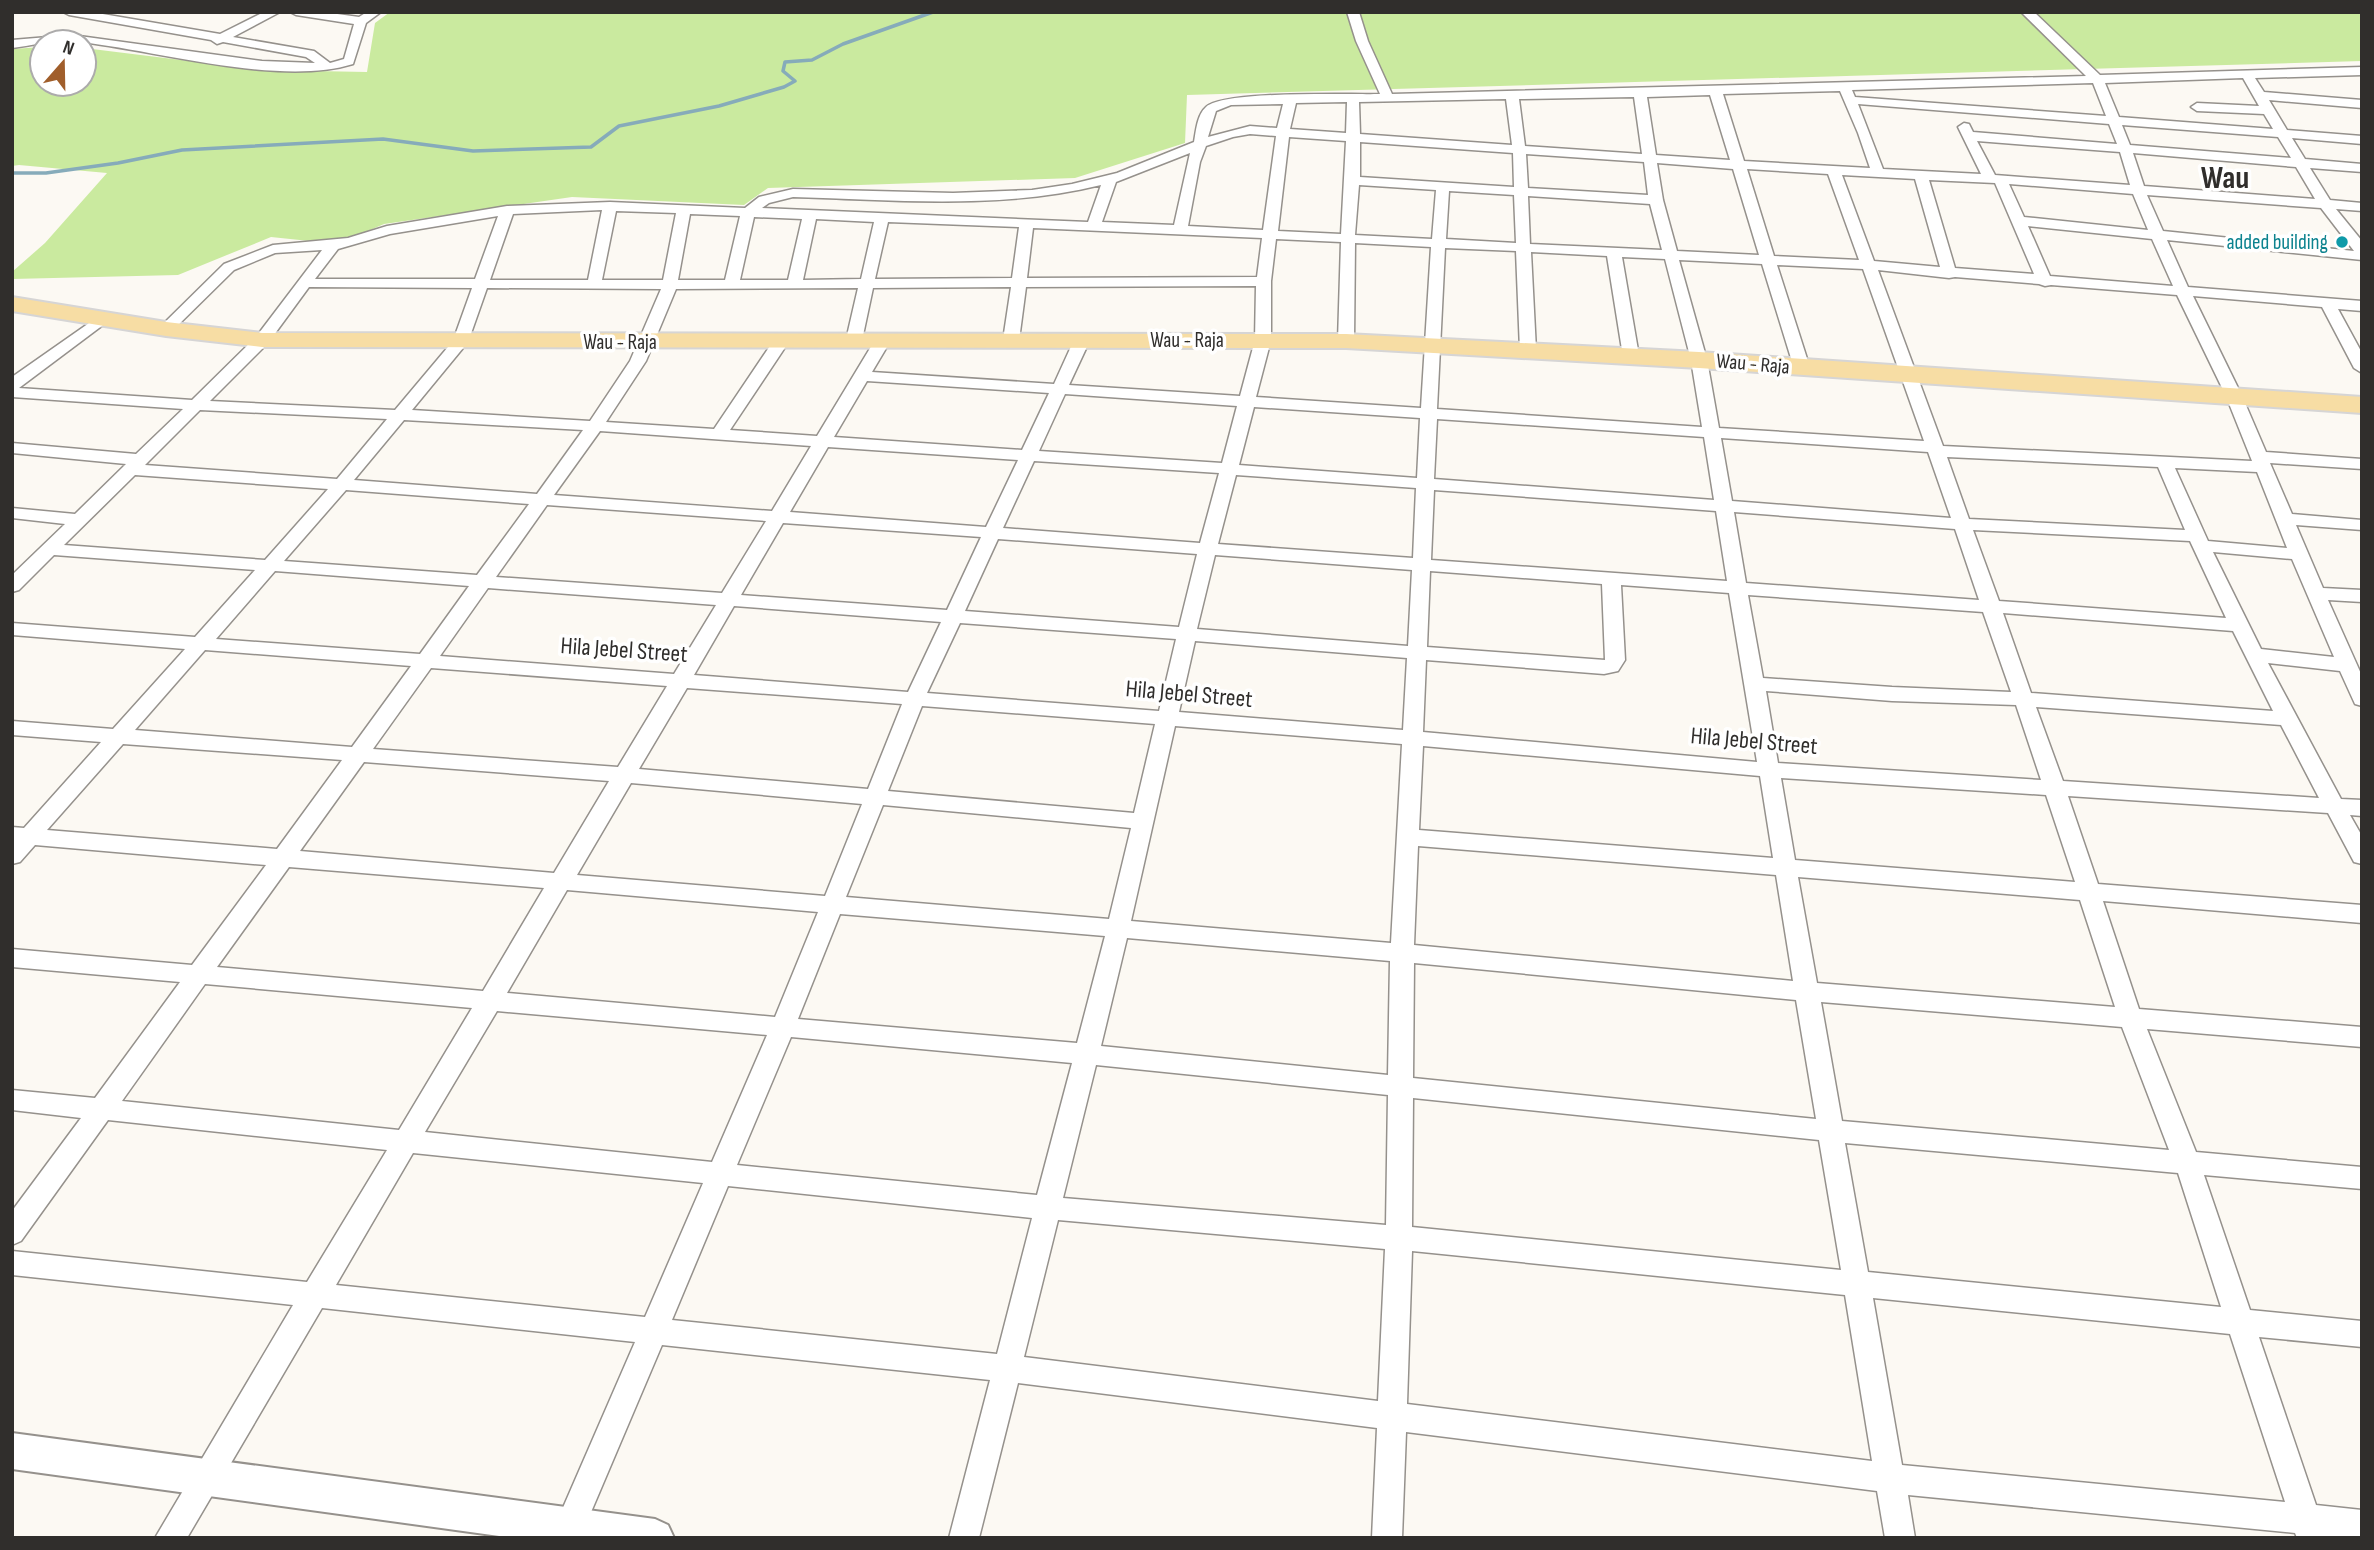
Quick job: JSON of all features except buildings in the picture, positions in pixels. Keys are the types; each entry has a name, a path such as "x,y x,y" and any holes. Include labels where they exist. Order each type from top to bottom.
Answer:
{"main road":[{"name":"Wau - Raja","path":"15,307 262,340 1346,341 1699,360 2362,405"}],"street":[{"path":"69,12 310,54 328,68"},
{"path":"94,28 128,12"},
{"path":"186,54 274,12"},
{"path":"296,12 361,21"},
{"path":"98,43 269,65 338,68 349,61 361,21 375,12"},
{"path":"1353,12 1362,41 1387,96"},
{"path":"2027,12 2098,80 2125,148 2138,190 2182,292 2234,396 2299,555 2353,672 2362,699"},
{"path":"1847,94 1940,84 2362,71"},
{"path":"2247,75 2325,204 2362,253"},
{"path":"1940,84 2018,221 2045,282"},
{"path":"1716,90 1802,368"},
{"path":"1180,230 1193,162 1203,125 1211,108 1217,104 1245,99 1716,90 1847,94 1953,107 2362,140"},
{"path":"1640,93 1656,200 1699,360 1712,432 1900,1538"},
{"path":"1847,94 1865,132 1878,173"},
{"path":"1513,95 1519,148 1528,350"},
{"path":"2262,96 2362,104"},
{"path":"1346,341 1348,238 1353,181 1353,97"},
{"path":"964,1538 1118,929 1165,718 1263,340 1264,281 1283,132 1291,98"},
{"path":"2197,107 2269,110"},
{"path":"731,285 748,212 764,200 793,193 961,197 1070,188 1110,179 1221,136 1250,130 1352,135 1740,165 1995,179 2362,208"},
{"path":"1969,136 2362,168"},
{"path":"1833,170 1936,449 2130,1017 2187,1162 2309,1528"},
{"path":"1921,175 1949,274"},
{"path":"1094,226 1110,179"},
{"path":"1353,181 1656,200"},
{"path":"1387,1538 1403,1086 1402,953 1443,185"},
{"path":"594,285 610,206"},
{"path":"166,329 229,267 273,249 333,245 387,230 507,210 610,206 1272,234 1868,265 2045,282 2362,306"},
{"path":"12,1233 595,428 649,342 670,285 680,243 684,209"},
{"path":"12,856 21,836 119,736 341,485 460,342 483,284 507,210"},
{"path":"794,285 810,215"},
{"path":"853,340 882,218"},
{"path":"2018,221 2362,253"},
{"path":"1011,340 1027,223"},
{"path":"16,578 79,520 262,340 333,245"},
{"path":"1614,252 1631,356"},
{"path":"305,283 794,285 1264,281"},
{"path":"2327,303 2356,350 2362,368"},
{"path":"12,384 102,318"},
{"path":"718,436 782,340"},
{"path":"170,1538 883,340"},
{"path":"567,1533 783,1027 915,698 1082,340"},
{"path":"864,376 1936,449 2164,462 2362,464"},
{"path":"12,392 197,405 401,414 1229,469 2198,541 2299,555"},
{"path":"12,448 135,465 341,485 1422,564 1991,609 2239,625"},
{"path":"2164,462 2198,541 2286,719 2362,856"},
{"path":"12,513 79,520"},
{"path":"2284,519 2362,525"},
{"path":"49,549 1604,668 1611,666 1615,660 1611,579"},
{"path":"2317,593 2362,596"},
{"name":"Hila Jebel Street","path":"12,629 1165,718 1770,770 2362,808"},
{"path":"2255,655 2353,672"},
{"path":"1755,684 1892,694 2022,699 2286,719"},
{"path":"12,728 626,775 1142,821"},
{"path":"21,836 1402,953 1808,992 2362,1037"},
{"path":"1408,837 2362,915"},
{"path":"12,958 1086,1055 1831,1131 2362,1178"},
{"path":"12,1100 1047,1208 1399,1238 2362,1334"},
{"path":"12,1262 1006,1368 2309,1528 2362,1525"},
{"path":"12,1451 567,1533 655,1538"}],"green space":[{"path":"390,12 2362,12 2362,61 1187,95 1185,143 1075,178 768,188 744,205 572,197 384,224 338,244 271,237 178,275 12,279 12,272 45,243 107,173 12,166 12,49 28,48 28,98 98,98 98,50 263,70 367,72 375,23"}],"waterway":[{"path":"12,173 46,173 118,163 182,150 383,139 473,151 591,147 619,126 719,106 784,87 795,81 783,71 785,62 812,60 843,44 933,12"}],"place":[{"name":"added building","path":"2342,242"}],"district":[{"name":"Wau","path":"2225,178"}]}
